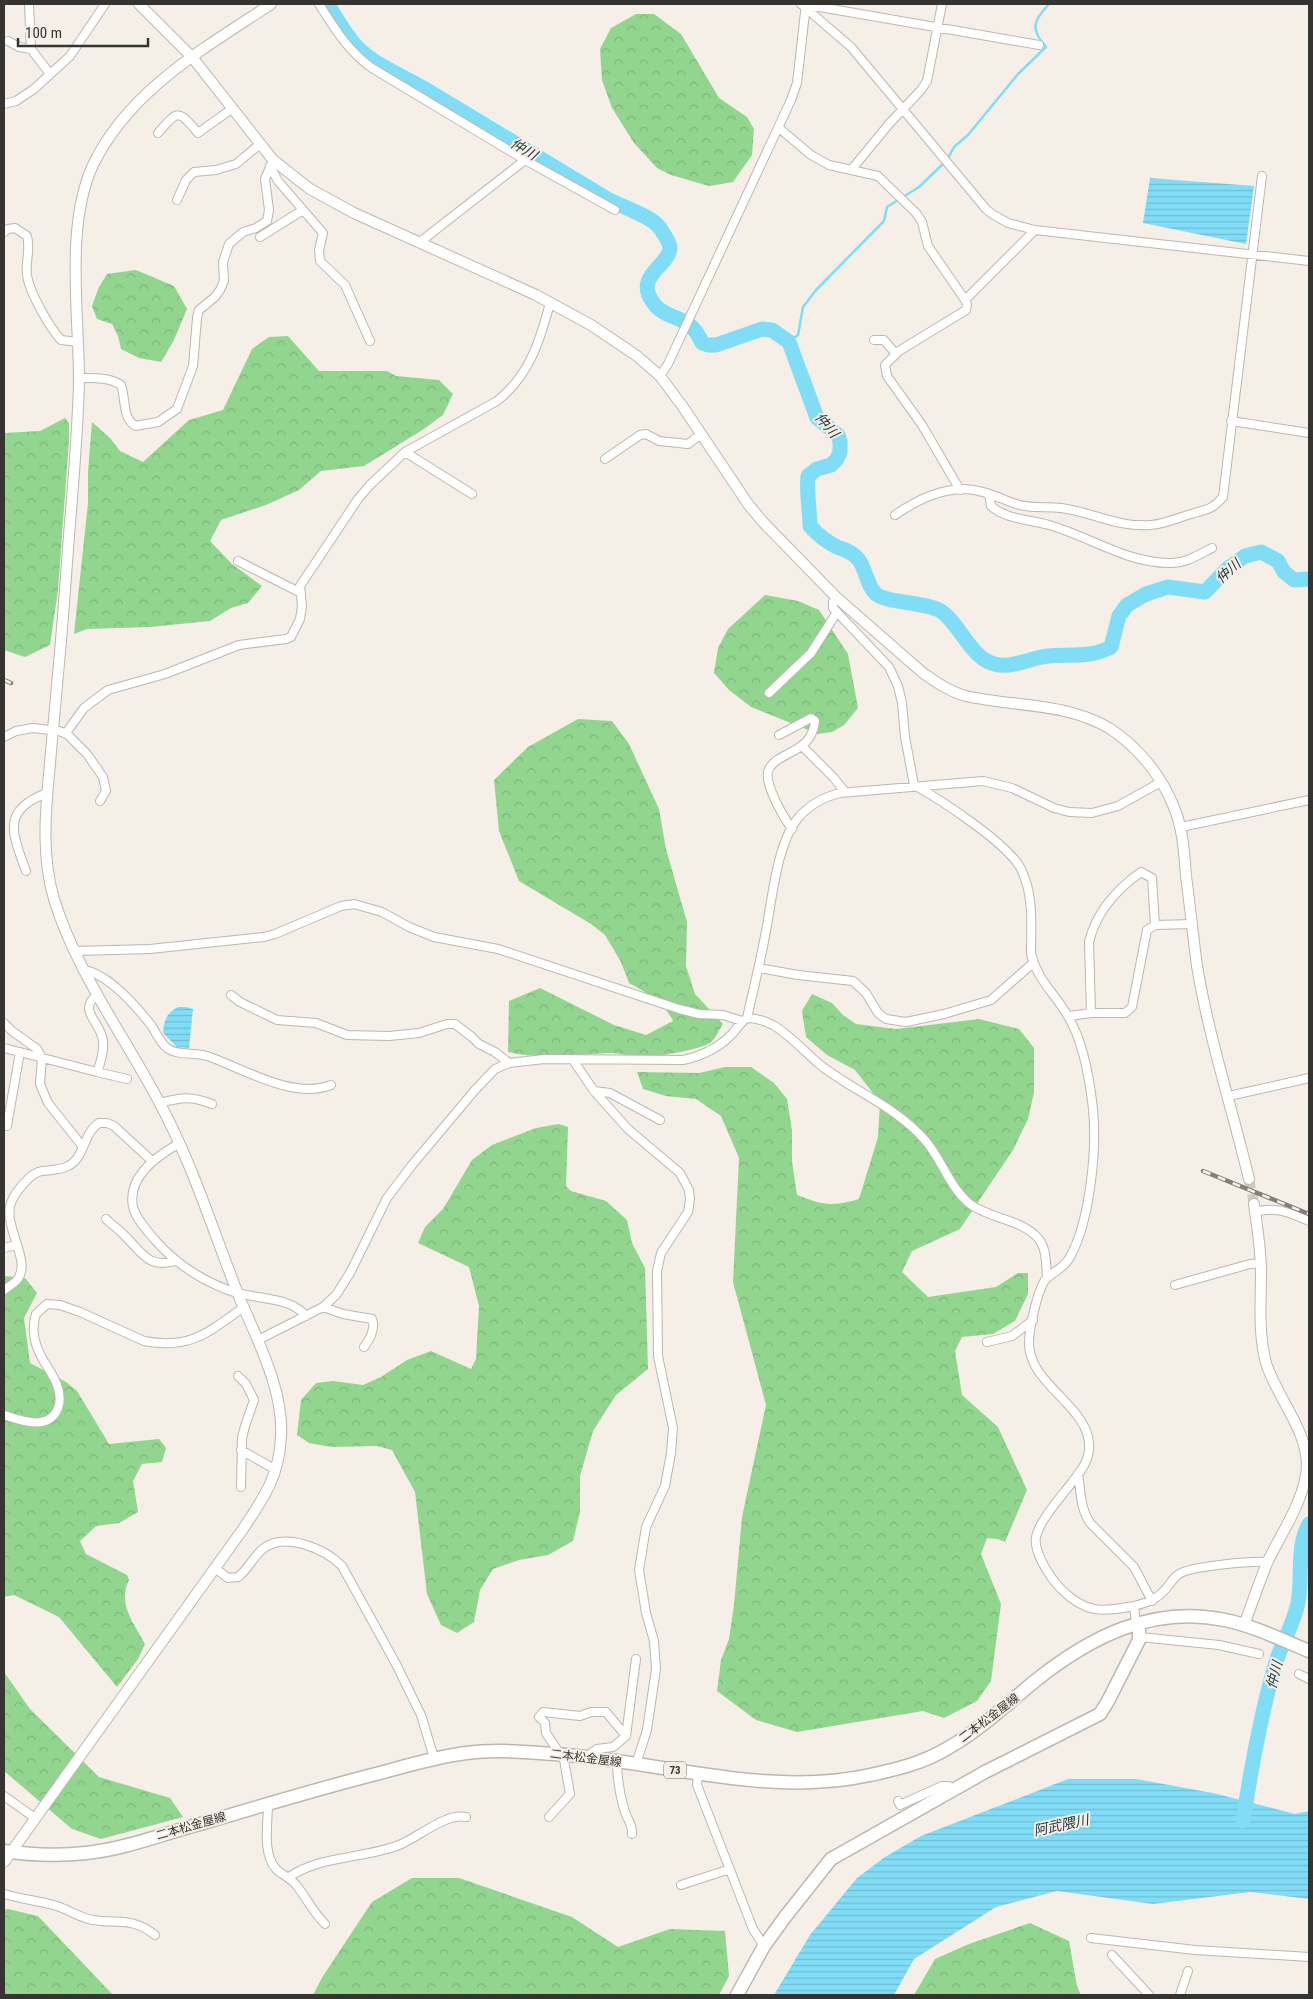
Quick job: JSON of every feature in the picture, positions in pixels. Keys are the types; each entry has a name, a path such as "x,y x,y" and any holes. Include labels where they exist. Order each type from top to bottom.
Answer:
{"main road":[{"name":"二本松金屋線","path":"6,1855 89,1853 133,1844 434,1758 494,1750 561,1754 769,1781 808,1783 866,1776 913,1765 951,1747 1009,1704 1047,1672 1083,1647 1107,1635 1138,1630 1155,1619 1206,1617 1244,1625 1309,1651"},
{"path":"737,1995 764,1946 831,1859 985,1772 1100,1714 1108,1701 1138,1630"}],"street":[{"path":"29,4 31,49 50,74"},
{"path":"4,104 16,101 22,97 70,56 105,4"},
{"path":"139,4 192,57 233,108 260,144 271,163 278,181 323,234 319,250 320,261 345,285 370,341"},
{"path":"6,1855 35,1818 216,1568 271,1487 281,1445 281,1421 269,1370 238,1294 196,1181 160,1103 75,951 58,910 49,879 45,844 47,793 61,650 74,477 79,378 76,246 80,202 91,168 107,138 147,93 192,57 271,4"},
{"path":"319,4 337,34 357,58 525,160 615,210"},
{"path":"852,170 927,81 942,4"},
{"path":"805,6 1039,45"},
{"path":"805,6 851,47 992,214 1008,223 1036,230 1309,261"},
{"path":"660,376 668,364 755,175 779,128 796,83 805,6"},
{"path":"8,41 19,47 31,49"},
{"path":"158,133 171,118 179,115 184,116 198,133 233,108"},
{"path":"779,128 811,155 830,165 878,176 916,213 922,222 928,246 965,300 967,304 966,310 896,354 885,366 887,376 922,425 960,490"},
{"path":"177,200 186,180 194,172 216,170 236,164 260,144"},
{"path":"420,242 525,160"},
{"path":"79,378 108,380 121,386 126,413 131,423 135,426 158,422 177,408 193,366 199,310 216,297 220,290 224,281 223,262 229,244 242,232 256,228 267,220 269,210 266,179 271,163"},
{"path":"271,163 326,200 550,303 637,356 660,376 748,504 763,522 836,597 922,673 937,683 964,695 1059,709 1086,717 1108,728 1127,741 1161,782 1173,804 1181,827 1192,924 1204,1000 1249,1179"},
{"path":"895,515 930,495 960,490 978,490 1016,504 1061,508 1132,525 1159,524 1192,513 1208,510 1223,497 1262,176"},
{"path":"260,237 303,210"},
{"path":"4,232 8,228 15,228 27,236 29,252 26,274 44,317 61,340 78,342"},
{"path":"965,300 1036,230"},
{"path":"66,733 84,708 108,690 165,674 239,645 291,637 300,619 302,583 358,499 405,452 496,401 510,390 529,364 541,336 550,303"},
{"path":"874,340 884,340 896,354"},
{"path":"1231,421 1309,433"},
{"path":"605,459 640,434 646,434 659,441 688,444 700,435"},
{"path":"405,452 472,494"},
{"path":"989,494 991,506 1003,514 1017,519 1049,525 1154,563 1186,561 1212,548"},
{"path":"238,561 301,593"},
{"path":"836,597 833,605 837,612 889,667 898,686 902,703 906,746 914,786"},
{"path":"769,693 811,653 837,612"},
{"path":"779,735 811,718 815,720 815,724 802,746 771,766 767,772 771,789 792,829"},
{"path":"4,737 16,731 33,728 66,733 87,754 103,777 106,791 100,801"},
{"path":"802,746 834,778 845,792"},
{"path":"258,1340 322,1307 336,1295 344,1283 386,1198 489,1075 501,1066 509,1063 544,1059 673,1061 690,1058 713,1048 732,1033 745,1020 759,968 782,848 798,818 827,796 845,792 983,781 1012,788 1054,808 1080,813 1092,813 1118,806 1161,782"},
{"path":"914,786 937,798 990,838 1005,850 1020,867 1029,896 1033,963 1038,976 1068,1016 1080,1044 1093,1110 1092,1155 1088,1198 1078,1242 1064,1266 1047,1278 1040,1290 1029,1343 1033,1362 1044,1380 1064,1399 1079,1418 1088,1440 1089,1450 1087,1459 1078,1474 1039,1528 1036,1541 1038,1552 1059,1587 1075,1602 1099,1611 1134,1606 1152,1601 1160,1596 1180,1573 1194,1569 1246,1562 1268,1562"},
{"path":"26,871 16,843 13,822 16,815 33,798 47,793"},
{"path":"1181,827 1309,800"},
{"path":"1091,1013 1089,942 1091,933 1097,919 1113,897 1128,881 1141,872 1152,878 1154,926"},
{"path":"75,951 150,949 255,938 275,934 341,906 354,904 382,912 409,927 434,937 498,950 679,1008 700,1014 759,1020 773,1026 820,1064 904,1119 925,1139 954,1184 970,1204 986,1213 1030,1231 1039,1239 1045,1252 1047,1278"},
{"path":"1068,1016 1091,1013 1125,1013 1132,1007 1147,930 1154,926 1192,924"},
{"path":"759,968 798,975 853,981 866,993 878,1013 886,1019 906,1022 944,1014 991,1000 1033,963"},
{"path":"84,970 92,971 107,979 145,1018 165,1047 171,1051 205,1055 286,1085 305,1089 331,1085"},
{"path":"97,1072 103,1052 103,1040 88,1006 89,1002 98,994"},
{"path":"231,995 240,1002 277,1020 316,1023 347,1035 389,1036 418,1033 447,1024 455,1024 478,1044 495,1052 509,1063"},
{"path":"4,1022 12,1031 37,1049 42,1058 40,1084 48,1103 83,1147"},
{"path":"4,1048 127,1079"},
{"path":"7,1126 20,1052"},
{"path":"573,1060 594,1091 628,1129 680,1173 689,1190 690,1199 688,1212 662,1253 657,1271 658,1356 673,1428 665,1486 646,1527 639,1570 646,1614 654,1641 656,1670 647,1730 636,1764"},
{"path":"1229,1096 1309,1078"},
{"path":"594,1091 610,1093 660,1120"},
{"path":"160,1103 183,1097 199,1099 212,1104"},
{"path":"4,1290 16,1281 22,1269 9,1213 11,1203 24,1183 39,1171 68,1167 76,1160 94,1126 99,1123 107,1123 114,1126 152,1161"},
{"path":"180,1143 152,1161 142,1174 136,1187 133,1206 143,1227 183,1268 211,1283 238,1294 292,1304 306,1316"},
{"path":"1244,1625 1268,1562 1300,1494 1306,1475 1307,1464 1302,1436 1278,1393 1266,1363 1260,1328 1260,1262 1255,1208 1282,1210 1309,1221"},
{"path":"106,1219 125,1235 145,1258 162,1264 176,1261"},
{"path":"4,1226 12,1229"},
{"path":"4,1248 17,1246"},
{"path":"1174,1285 1260,1262"},
{"path":"4,1415 20,1421 44,1422 50,1419 58,1409 60,1400 57,1384 38,1351 34,1336 35,1317 41,1308 47,1304 64,1306 144,1341 158,1343 194,1340 205,1335 244,1307"},
{"path":"322,1307 343,1314 372,1319 374,1325 371,1336 364,1347"},
{"path":"986,1342 1012,1336 1033,1320"},
{"path":"238,1376 246,1384 254,1400 245,1426 241,1450 241,1487"},
{"path":"241,1450 276,1470"},
{"path":"1078,1474 1081,1508 1084,1515 1134,1568 1152,1601"},
{"path":"216,1568 228,1578 238,1577 266,1546 283,1541 306,1545 336,1559 342,1566 396,1664 421,1715 434,1758"},
{"path":"1134,1606 1138,1630 1258,1654"},
{"path":"586,1757 597,1749 613,1748 626,1736 636,1659"},
{"path":"1299,1674 1309,1678"},
{"path":"549,1817 570,1794 561,1754 546,1732 545,1723 539,1717 543,1712 580,1716 592,1712 606,1712 626,1736"},
{"path":"616,1761 622,1802 633,1827 632,1834"},
{"path":"698,1773 697,1785 753,1929 764,1946"},
{"path":"898,1801 900,1805 942,1786 949,1786 953,1790"},
{"path":"4,1796 35,1818"},
{"path":"268,1804 268,1846 271,1859 277,1869 289,1877 314,1914 325,1924"},
{"path":"289,1877 304,1867 383,1851 406,1842 450,1819 460,1816 466,1817"},
{"path":"681,1885 730,1869"},
{"path":"4,1894 56,1906 92,1920 124,1921 138,1924 155,1935"},
{"path":"1092,1938 1195,1950 1309,1957"},
{"path":"1112,1955 1148,1995"},
{"path":"1180,1995 1188,1971"}],"green space":[{"path":"636,14 654,14 681,34 719,98 747,117 754,129 752,155 733,182 709,186 671,175 657,168 634,143 612,108 602,80 600,49 611,28"},
{"path":"136,270 174,286 187,309 174,340 161,362 139,358 121,349 118,336 112,324 97,319 92,306 99,287 107,274"},
{"path":"288,336 319,371 387,371 396,376 439,380 453,394 443,415 364,466 321,471 299,490 266,505 221,520 210,541 232,564 262,586 248,603 231,608 210,621 150,627 87,629 74,634 88,503 88,472 92,422 110,438 120,451 143,462 189,420 223,410 252,349 269,337"},
{"path":"65,418 69,423 69,440 58,590 50,645 25,657 4,650 4,433 40,431"},
{"path":"765,595 798,601 819,610 848,654 858,708 844,725 832,732 818,734 751,707 729,690 714,673 718,648 728,629"},
{"path":"578,719 612,721 629,744 659,809 666,849 687,922 686,966 695,994 723,1024 712,1042 695,1049 638,1057 618,1053 534,1056 508,1052 509,1001 540,988 614,1025 646,1035 673,1021 660,1003 629,983 621,962 605,935 591,924 519,881 499,831 494,780 528,747"},
{"path":"812,994 832,1003 843,1015 856,1024 896,1029 979,1019 1019,1029 1034,1048 1034,1092 1028,1119 1013,1150 960,1229 912,1251 902,1272 928,1297 996,1287 1018,1273 1028,1273 1028,1294 1015,1321 993,1334 962,1337 955,1351 962,1395 998,1427 1027,1490 1005,1542 987,1538 981,1554 1001,1604 991,1681 977,1701 944,1718 923,1711 797,1732 756,1720 717,1691 721,1660 729,1639 734,1605 742,1517 766,1405 733,1282 739,1158 721,1116 696,1099 666,1096 643,1089 637,1072 699,1073 725,1067 751,1067 774,1083 787,1099 792,1130 792,1161 797,1195 827,1204 859,1199 878,1137 880,1102 855,1070 827,1055 806,1037 802,1011"},
{"path":"559,1124 568,1127 566,1186 571,1191 606,1201 627,1220 632,1243 645,1268 648,1369 616,1395 593,1431 580,1476 580,1512 573,1541 548,1555 519,1560 493,1569 480,1590 474,1622 457,1633 441,1625 427,1594 415,1492 392,1450 377,1446 332,1447 309,1443 297,1435 301,1400 316,1383 333,1381 363,1385 381,1377 407,1360 431,1351 471,1369 476,1359 479,1306 469,1267 418,1243 425,1227 443,1209 472,1160 492,1145 536,1128"},
{"path":"4,1276 25,1278 37,1293 24,1318 30,1363 66,1382 77,1391 109,1444 159,1439 166,1448 162,1462 142,1464 133,1481 138,1512 119,1523 96,1526 80,1541 86,1554 127,1575 129,1580 125,1597 128,1613 145,1644 138,1659 117,1687 59,1617 14,1595 4,1597"},
{"path":"4,1672 30,1709 99,1777 170,1798 183,1817 101,1839 72,1829 4,1771"},
{"path":"412,1878 459,1878 572,1917 618,1947 670,1929 725,1931 729,1976 719,1995 313,1995 323,1976 372,1902"},
{"path":"8,1909 38,1916 113,1995 4,1995 4,1910"},
{"path":"1030,1923 1069,1941 1077,1986 1081,1995 914,1995 935,1959 969,1944"}],"water":[{"path":"1150,178 1254,186 1246,244 1143,223"},
{"path":"178,1007 193,1009 189,1048 177,1047 163,1033 166,1018"},
{"name":"阿武隈川","path":"1068,1779 1136,1779 1213,1793 1295,1814 1309,1811 1309,1899 1250,1892 1153,1904 1057,1891 996,1907 914,1959 894,1995 774,1995 810,1935 857,1878 885,1857 921,1836"}],"waterway":[{"name":"仲川","path":"327,4 357,47 373,60 425,89 604,197 656,223 669,243 670,248 668,254 650,278 648,292 658,308 691,326 702,343 716,345 762,329 772,330 789,342 817,418 838,435 840,442 840,452 837,459 831,465 817,469 808,476 807,489 810,526 830,543 857,557 876,594 888,599 924,605 939,610 951,620 973,649 985,660 993,664 1009,665 1040,657 1096,653 1111,647 1119,616 1127,605 1146,594 1168,587 1205,592 1227,569 1245,556 1261,552 1278,561 1284,572 1294,580 1309,579"},
{"path":"789,342 798,335 803,307 816,290 884,221 887,207 919,187 947,160 954,147 968,135 1018,74 1046,47 1037,35 1036,25 1040,15 1049,4"},
{"name":"仲川","path":"1243,1821 1253,1759 1267,1696 1278,1656 1298,1603 1302,1542 1309,1524"}],"tunnel":[{"path":"1249,1179 1254,1204"}],"railway":[{"path":"4,680 11,683"},
{"path":"1203,1171 1309,1214"}]}
